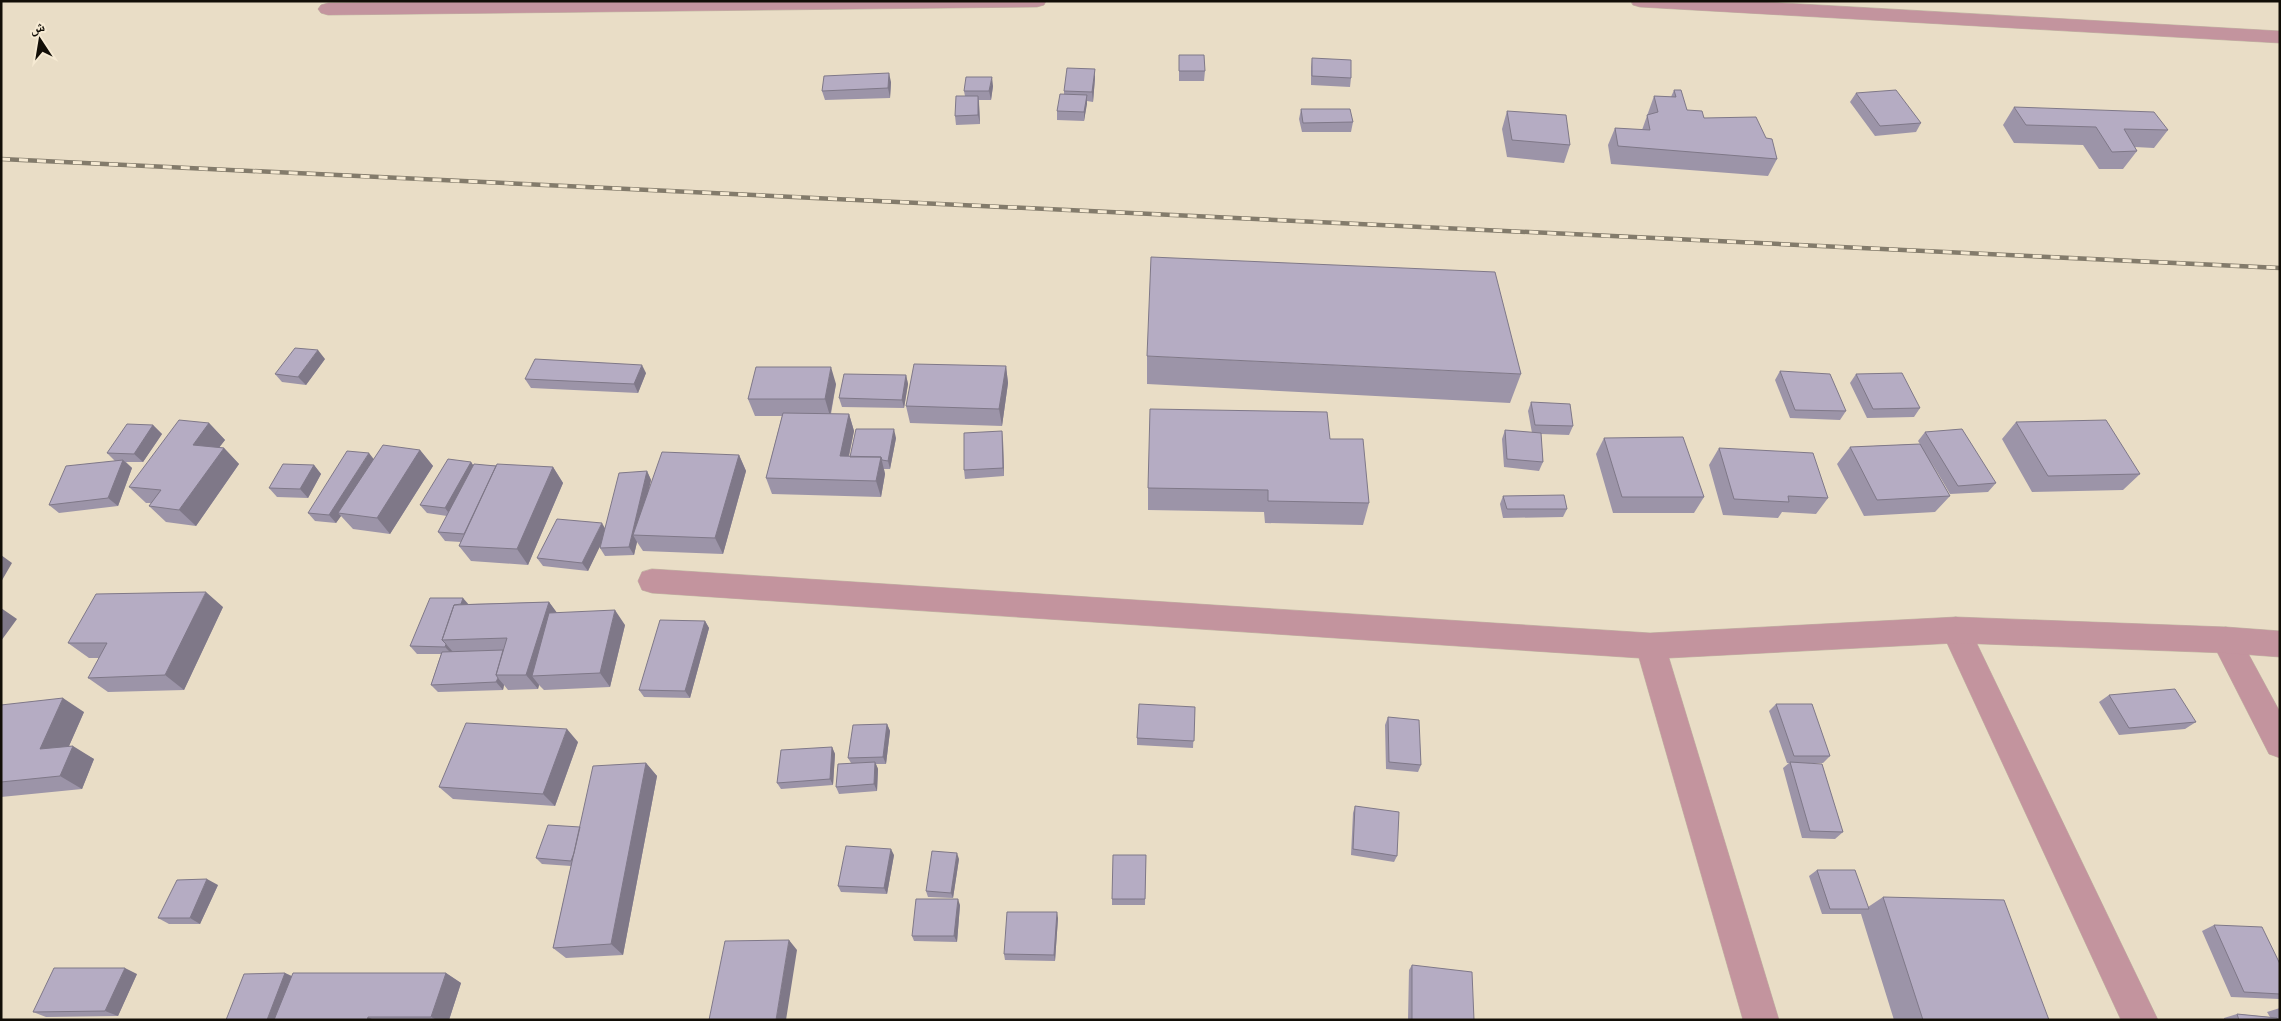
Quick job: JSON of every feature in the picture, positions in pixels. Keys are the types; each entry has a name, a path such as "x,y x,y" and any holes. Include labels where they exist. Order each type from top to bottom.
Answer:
{"street":[{"path":"328,10 1037,1"},
{"path":"1640,1 2280,37"},
{"path":"652,581 1650,646 1956,630 2226,640 2280,644"},
{"path":"1956,630 2140,1020"},
{"path":"2226,640 2280,744"},
{"path":"1650,646 1761,1020"}],"building":[{"path":"1179,55 1204,55 1205,71 1179,71"},
{"path":"1312,58 1351,60 1351,78 1312,76"},
{"path":"1067,68 1095,69 1092,92 1064,91"},
{"path":"889,73 888,88 822,91 824,76"},
{"path":"966,77 992,77 989,91 964,91"},
{"path":"1674,90 1681,90 1687,110 1702,111 1704,118 1756,117 1766,138 1772,139 1777,159 1618,146 1615,128 1650,130 1647,115 1658,112 1654,96 1676,97"},
{"path":"1896,90 1921,123 1880,126 1856,93"},
{"path":"1060,94 1087,95 1084,112 1057,111"},
{"path":"956,96 978,96 978,115 955,116"},
{"path":"2014,107 2154,112 2168,130 2124,129 2137,151 2112,152 2096,127 2026,125"},
{"path":"1301,109 1350,109 1353,122 1303,123"},
{"path":"1507,111 1566,115 1570,145 1512,140"},
{"path":"1151,257 1495,272 1521,374 1147,356"},
{"path":"295,348 318,350 298,377 275,374"},
{"path":"535,359 642,365 634,384 525,379"},
{"path":"914,364 1006,366 999,409 906,406"},
{"path":"756,367 831,367 825,399 748,399"},
{"path":"1780,371 1830,374 1846,411 1795,410"},
{"path":"1902,373 1920,408 1873,409 1856,374"},
{"path":"844,374 906,375 902,400 839,398"},
{"path":"1531,402 1570,404 1573,426 1535,425"},
{"path":"1150,409 1327,412 1330,439 1363,439 1369,503 1268,501 1268,490 1148,488"},
{"path":"783,413 849,414 840,456 881,457 876,481 766,478"},
{"path":"179,420 209,423 193,445 224,448 179,510 149,506 161,490 129,487"},
{"path":"2106,420 2140,474 2048,476 2016,422"},
{"path":"127,424 153,425 134,454 107,453"},
{"path":"856,429 894,429 888,461 882,460 881,457 850,457"},
{"path":"1962,429 1996,483 1958,486 1925,432"},
{"path":"1505,430 1541,433 1543,462 1507,459"},
{"path":"1002,431 1003,468 964,470 964,433"},
{"path":"1683,437 1704,497 1622,497 1604,438"},
{"path":"1920,444 1950,496 1877,500 1850,447"},
{"path":"383,445 420,450 377,518 338,513"},
{"path":"1719,448 1813,453 1828,498 1788,496 1789,502 1734,499"},
{"path":"347,451 369,453 329,515 308,513"},
{"path":"662,452 739,455 715,538 633,535"},
{"path":"448,459 471,462 445,508 420,505"},
{"path":"123,460 108,498 49,505 66,466"},
{"path":"283,464 314,465 300,489 269,488"},
{"path":"474,464 496,466 464,534 438,532"},
{"path":"497,464 553,467 517,549 459,546"},
{"path":"647,471 629,547 600,548 619,473"},
{"path":"1564,495 1567,509 1507,509 1503,496"},
{"path":"557,519 602,523 582,563 537,558"},
{"path":"206,592 165,675 88,678 107,643 68,643 96,594"},
{"path":"430,598 463,598 461,604 454,605 442,640 446,644 445,647 410,646"},
{"path":"549,602 526,675 496,675 507,638 442,640 454,605"},
{"path":"615,610 600,673 532,676 549,613"},
{"path":"660,620 705,621 685,691 639,690"},
{"path":"503,650 496,682 431,685 442,652"},
{"path":"2175,689 2196,722 2129,728 2109,695"},
{"path":"63,698 40,749 73,746 60,776 1,782 1,705"},
{"path":"1139,704 1195,707 1194,741 1137,738"},
{"path":"1776,704 1812,704 1830,756 1794,756"},
{"path":"1388,717 1419,720 1421,765 1389,762"},
{"path":"466,723 567,729 543,794 439,787"},
{"path":"887,724 883,757 848,758 853,725"},
{"path":"832,747 830,779 777,783 781,750"},
{"path":"875,762 874,784 836,787 838,764"},
{"path":"1790,762 1822,764 1843,832 1810,831"},
{"path":"646,763 611,944 553,948 593,766"},
{"path":"1355,806 1399,812 1397,856 1353,849"},
{"path":"548,825 580,827 571,861 536,858"},
{"path":"846,846 891,849 884,888 838,886"},
{"path":"932,851 957,853 951,893 926,891"},
{"path":"1113,855 1146,855 1145,899 1112,899"},
{"path":"1817,870 1855,870 1869,909 1830,909"},
{"path":"207,879 190,918 158,918 177,880"},
{"path":"1883,897 2004,900 2049,1020 1923,1020"},
{"path":"916,899 958,899 954,936 912,936"},
{"path":"1007,912 1057,912 1054,955 1004,954"},
{"path":"2214,925 2262,927 2280,964 2280,994 2244,992"},
{"path":"789,940 776,1020 709,1020 725,941"},
{"path":"1412,965 1472,972 1474,1020 1412,1020"},
{"path":"54,968 125,968 105,1011 33,1012"},
{"path":"285,973 267,1020 226,1020 244,974"},
{"path":"293,973 446,973 431,1017 368,1017 367,1020 274,1020"},
{"path":"2237,1014 2277,1018 2278,1020 2239,1020"}],"railway":[{"path":"1,159 2280,268"}]}
